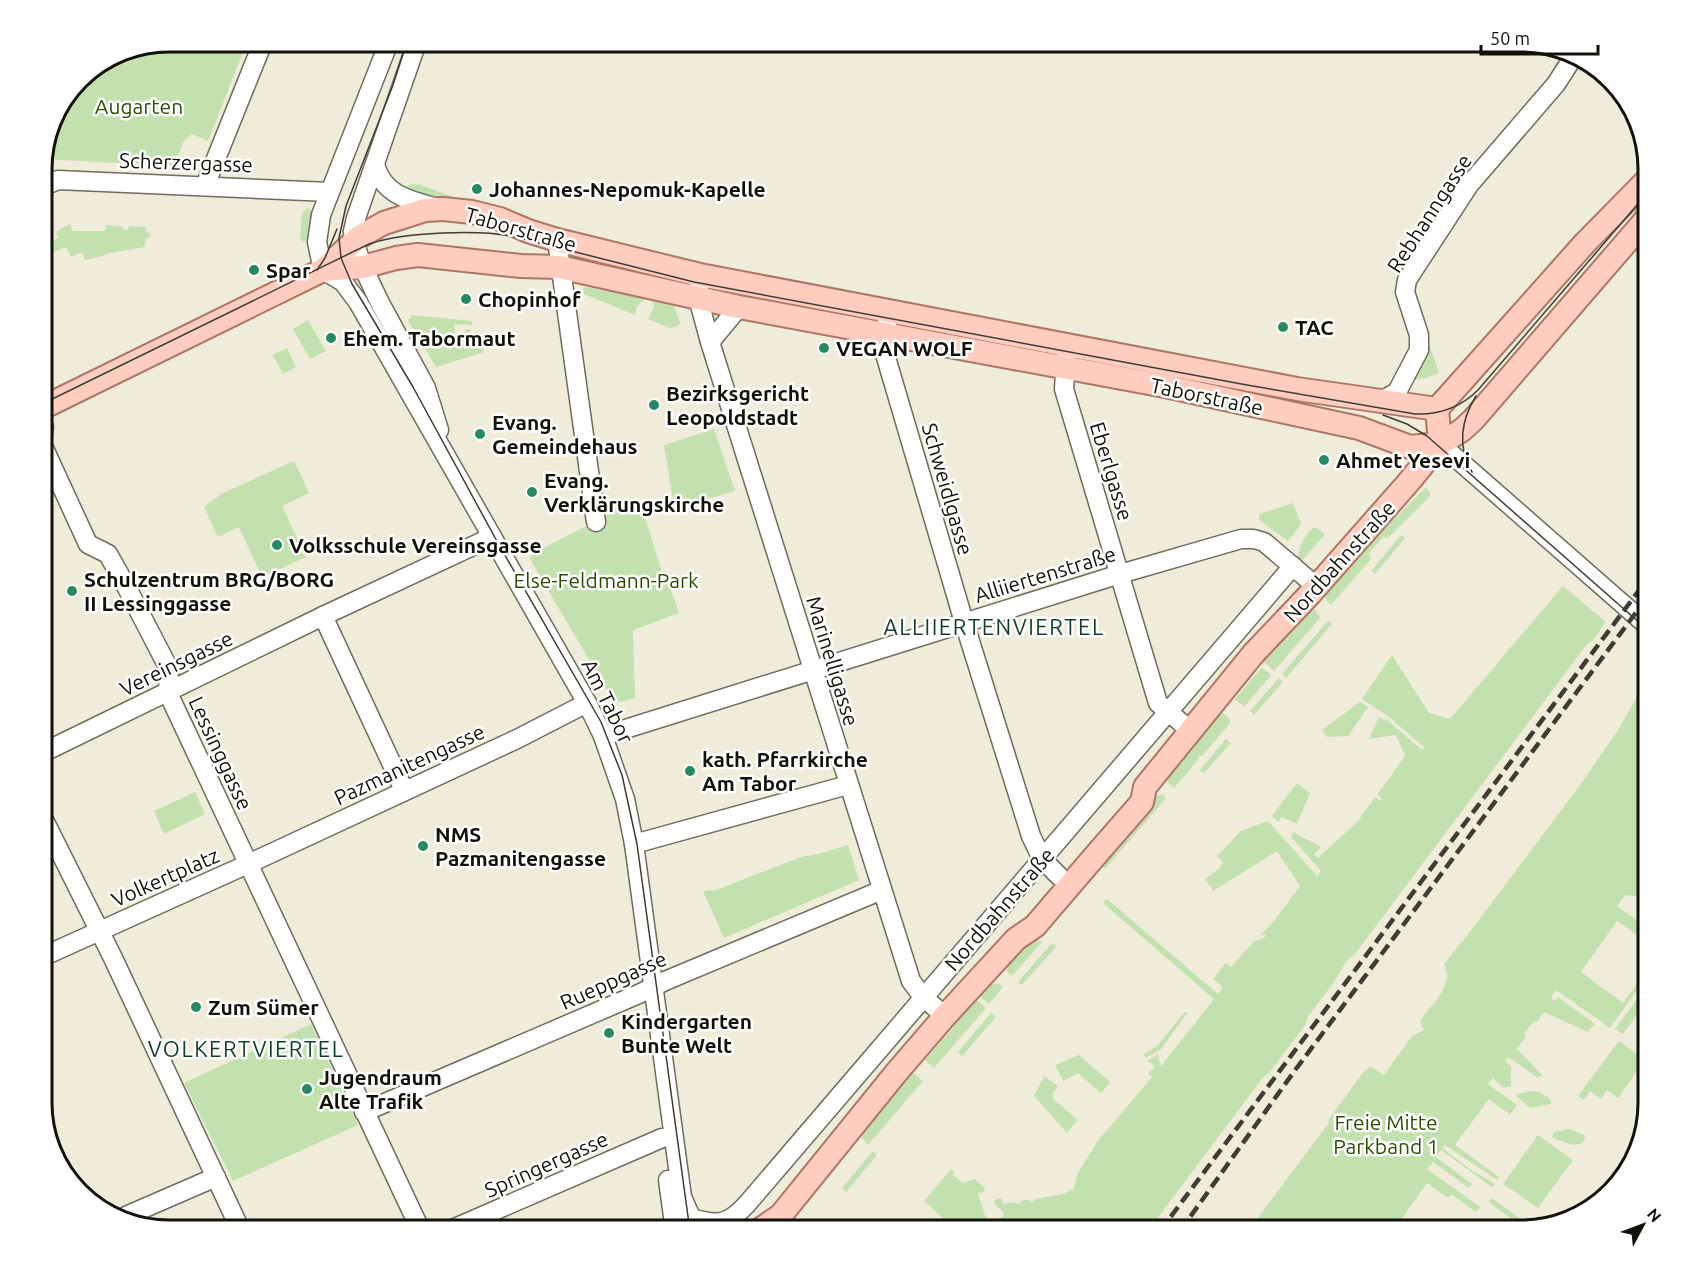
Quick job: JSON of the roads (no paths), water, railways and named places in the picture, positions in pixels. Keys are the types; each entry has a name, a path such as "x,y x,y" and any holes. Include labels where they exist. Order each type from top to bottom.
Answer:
{"main road":[{"path":"1440,444 1437,409 1585,243 1638,189"},
{"name":"Taborstraße","path":"53,403 322,270 354,242 386,222 425,210 443,209 472,212 500,219 557,240 700,275 888,311 1066,356 1165,386 1359,428 1410,447 1440,444"},
{"name":"Nordbahnstraße","path":"780,1220 896,1072 1016,939 1035,926 1142,802 1145,787 1254,653 1317,587 1440,444 1473,420 1638,229"},
{"name":"Taborstraße","path":"322,270 363,267 418,255 521,266 560,267 739,307 885,335 1066,356 1169,363 1297,389 1437,409"},
{"name":"Nordbahnstraße","path":"1016,939 1028,915 1059,876 1132,792 1145,787"}],"street":[{"path":"205,186 259,53"},
{"path":"322,270 317,242 321,215 385,53"},
{"path":"354,242 353,231 356,218 413,53"},
{"name":"Rebhanngasse","path":"1381,401 1397,392 1419,350 1419,335 1405,292 1407,280 1469,186 1556,84 1570,63"},
{"path":"375,165 382,182 393,192 420,204 443,209"},
{"name":"Scherzergasse","path":"53,182 58,180 330,192"},
{"path":"557,240 596,522"},
{"name":"Am Tabor","path":"354,242 379,301 426,388 435,412 442,448"},
{"name":"Am Tabor","path":"322,270 343,282 358,302 587,703 603,736 625,799 634,844 682,1197 692,1220"},
{"path":"698,298 700,275"},
{"name":"Marinelligasse","path":"698,298 811,669 911,981 923,997 945,1016"},
{"path":"710,342 739,307"},
{"name":"Schweidlgasse","path":"888,311 885,354 964,622 1031,836 1042,859 1059,876"},
{"name":"Eberlgasse","path":"1066,356 1064,389 1158,703 1191,731"},
{"path":"1440,444 1638,617"},
{"name":"Lessinggasse","path":"53,468 88,544 108,554 169,669 168,693 248,864"},
{"name":"Vereinsgasse","path":"53,748 323,616 492,537"},
{"name":"Alliiertenstraße","path":"603,736 1120,574 1249,538 1264,542 1317,587"},
{"name":"Nordbahnstraße","path":"727,1220 737,1214 1293,566"},
{"path":"323,616 404,790"},
{"name":"Pazmanitengasse","path":"248,864 518,739 587,703"},
{"path":"634,844 848,785"},
{"path":"53,838 99,931 53,952"},
{"name":"Volkertplatz","path":"236,1220 99,931 248,864 364,1112"},
{"name":"Rueppgasse","path":"364,1112 641,993 653,994 882,890"},
{"name":"Am Tabor","path":"653,994 654,1062 673,1220"},
{"path":"364,1112 416,1220"},
{"name":"Springergasse","path":"473,1220 662,1138"},
{"path":"131,1214 216,1177"}],"tram line":[{"path":"403,53 346,206 339,238 341,258 352,284 413,387 499,545 601,722 622,775 637,844 688,1220"},
{"path":"53,399 369,244 421,234 483,233 516,237 694,282 1247,385 1415,414 1433,413 1457,406 1478,390 1638,204"},
{"path":"317,270 325,258 337,229"},
{"path":"1472,472 1464,453 1463,434 1467,414 1476,396"},
{"path":"1383,415 1407,424 1427,436 1638,621"}],"railway":[{"path":"1168,1220 1638,592"},
{"path":"1188,1220 1293,1073 1638,610"}],"place":[{"name":"Johannes-Nepomuk-Kapelle","path":"477,189"},
{"name":"Spar","path":"254,270"},
{"name":"Chopinhof","path":"466,299"},
{"name":"TAC","path":"1283,327"},
{"name":"Ehem. Tabormaut","path":"331,338"},
{"name":"VEGAN WOLF","path":"824,348"},
{"name":"Bezirksgericht Leopoldstadt","path":"654,405"},
{"name":"Evang. Gemeindehaus","path":"480,434"},
{"name":"Ahmet Yesevi","path":"1324,460"},
{"name":"Evang. Verklärungskirche","path":"532,492"},
{"name":"Volksschule Vereinsgasse","path":"277,545"},
{"name":"Schulzentrum BRG/BORG II Lessinggasse","path":"72,591"},
{"name":"kath. Pfarrkirche Am Tabor","path":"690,771"},
{"name":"NMS Pazmanitengasse","path":"423,846"},
{"name":"Zum Sümer","path":"196,1007"},
{"name":"Kindergarten Bunte Welt","path":"609,1033"},
{"name":"Jugendraum Alte Trafik","path":"307,1089"}],"district":[{"name":"ALLIIERTENVIERTEL","path":"994,626"},
{"name":"VOLKERTVIERTEL","path":"246,1048"}],"park label":[{"name":"Augarten","path":"139,106"},
{"name":"Else-Feldmann-Park","path":"606,580"},
{"name":"Freie Mitte Parkband 1","path":"1386,1134"}]}
